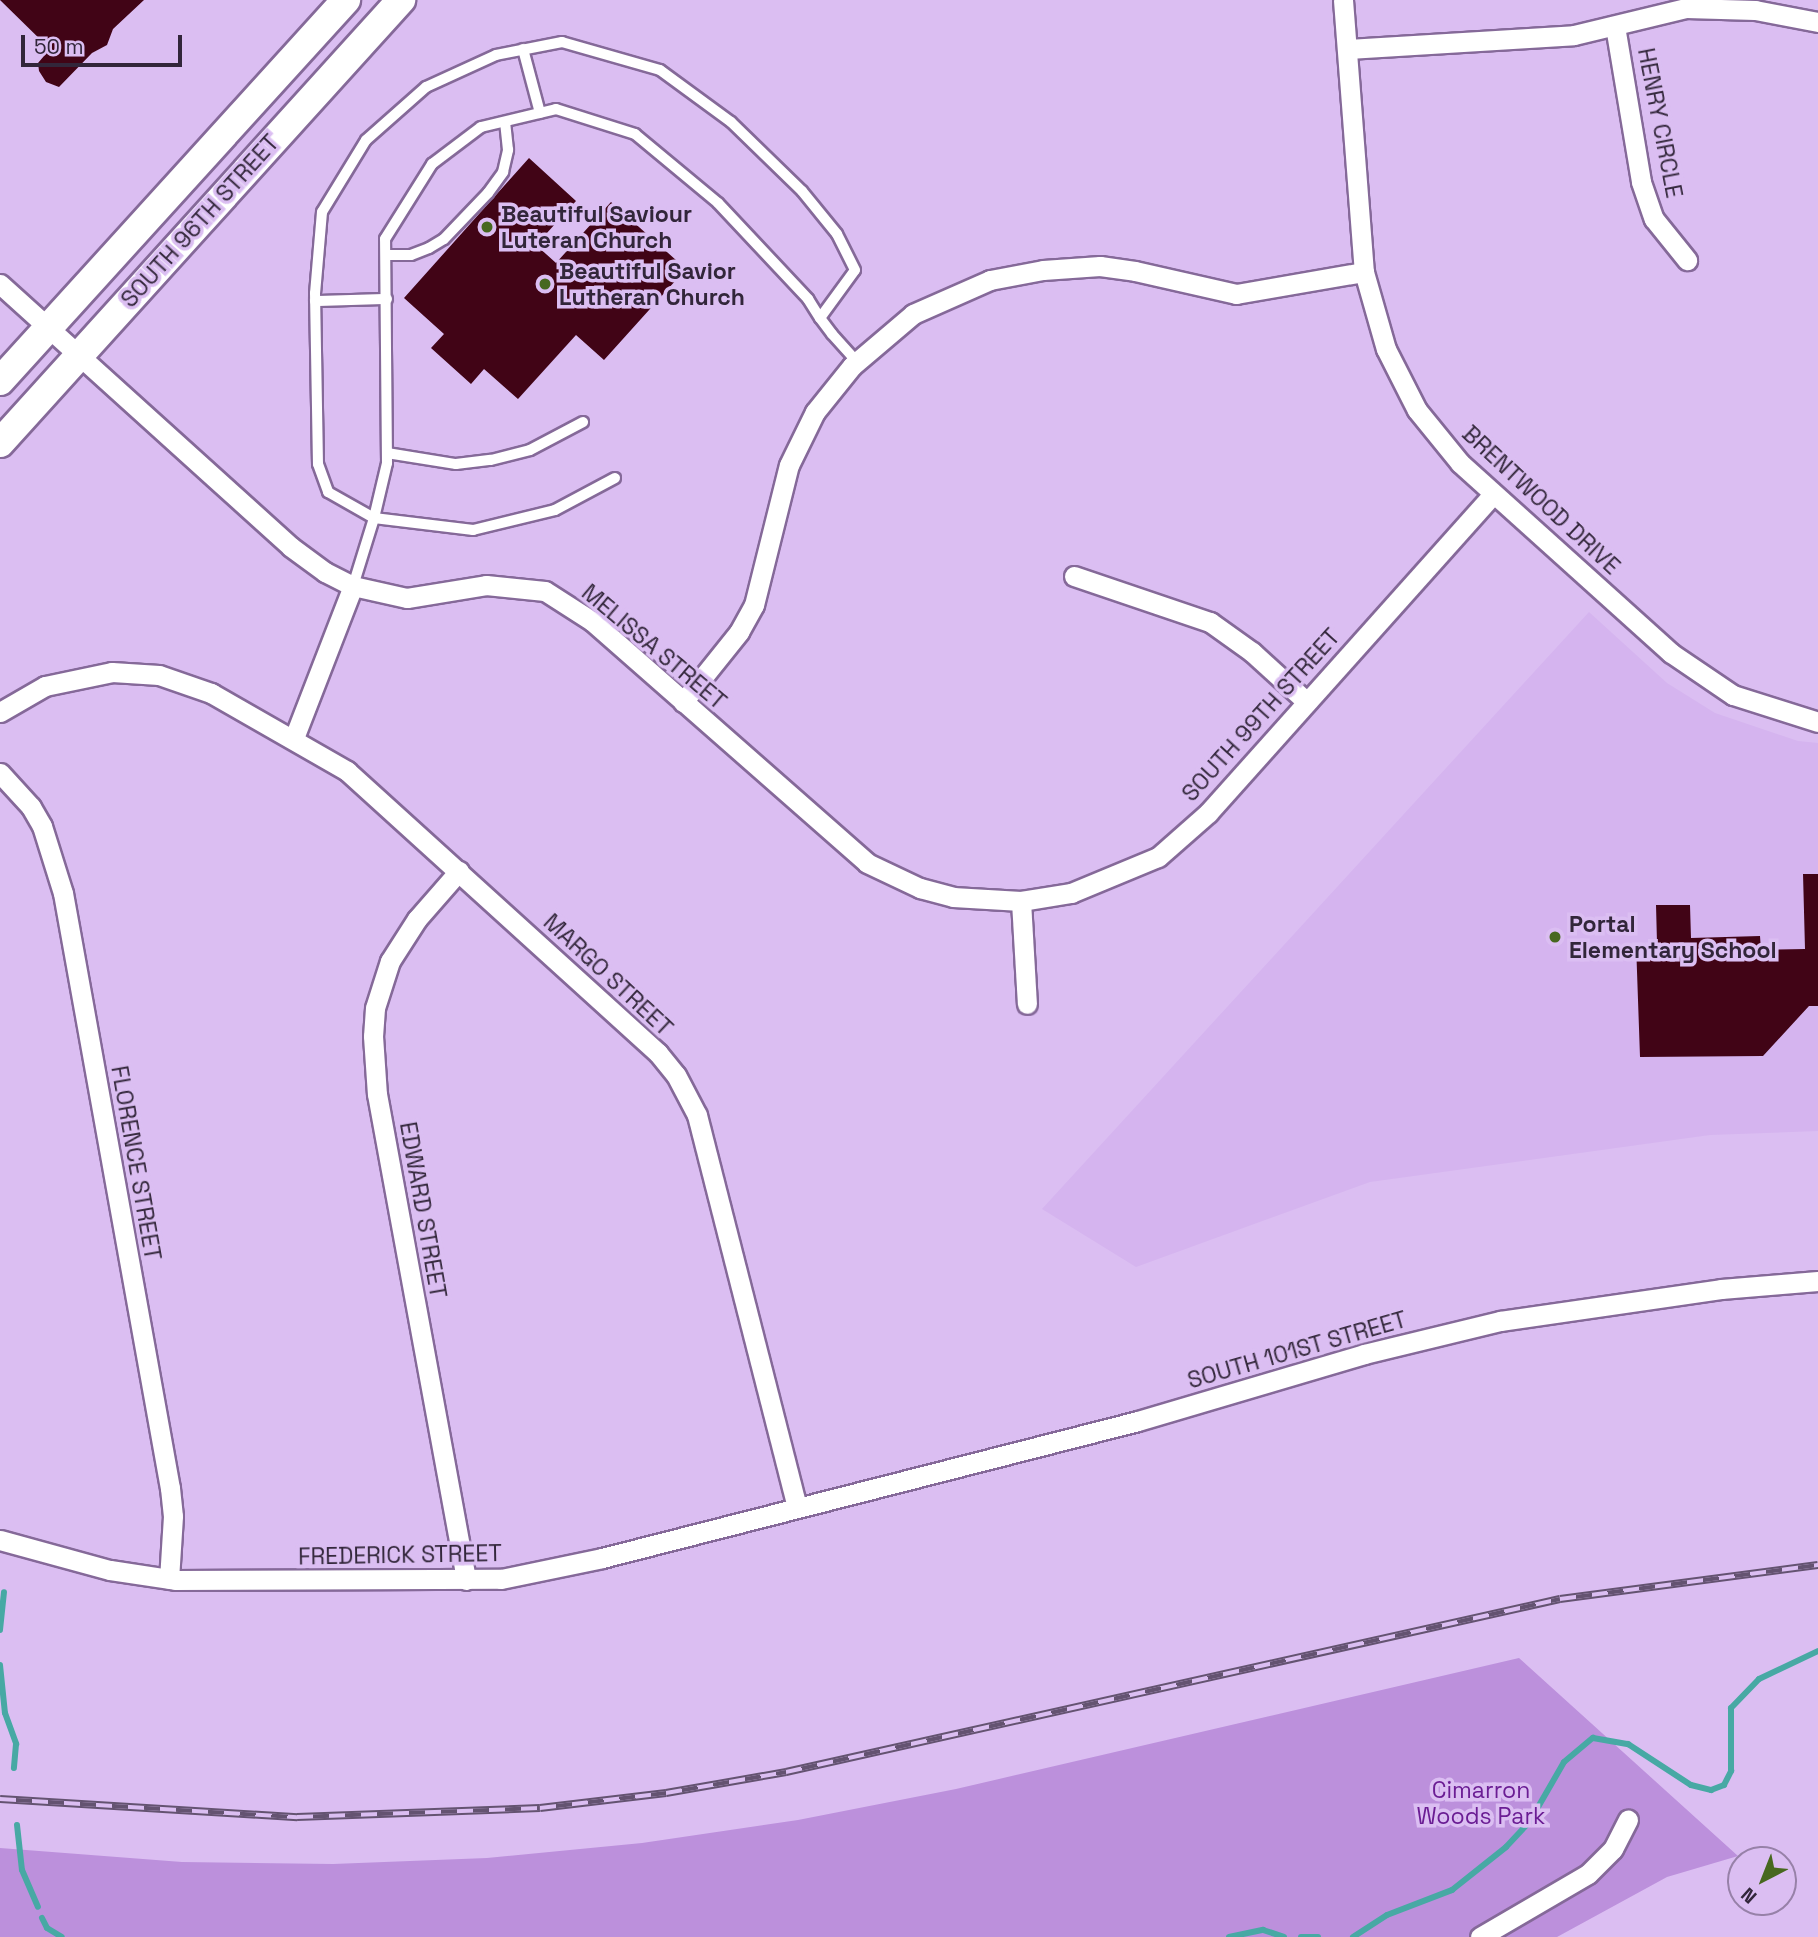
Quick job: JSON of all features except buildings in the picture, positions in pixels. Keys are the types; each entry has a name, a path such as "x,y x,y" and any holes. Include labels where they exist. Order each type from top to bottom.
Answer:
{"main road":[{"name":"SOUTH 96TH STREET","path":"0,443 401,0"},
{"name":"SOUTH 96TH STREET","path":"0,382 341,2"}],"street":[{"name":"BRENTWOOD DRIVE","path":"1343,0 1364,272 1387,349 1417,410 1460,463 1493,494 1702,677 1761,708 1818,722"},
{"path":"1348,49 1522,40 1615,26 1686,8 1755,10 1818,22"},
{"name":"HENRY CIRCLE","path":"1615,26 1642,182 1654,219 1687,260"},
{"path":"683,702 739,632 754,605 782,490 800,439 832,389 857,362 925,307 1017,274 1100,266 1236,294 1364,272"},
{"name":"MELISSA STREET","path":"0,284 291,547 353,586 407,598 486,585 545,591 592,621 867,863 920,888 953,897 1021,901"},
{"name":"SOUTH 99TH STREET","path":"1021,901 1102,884 1158,857 1208,813 1493,494"},
{"path":"1074,576 1210,622 1252,652 1307,702"},
{"path":"295,738 353,586"},
{"name":"MARGO STREET","path":"0,712 22,697 65,679 134,672 185,682 295,738 347,771 658,1053 687,1093 702,1133 797,1507"},
{"name":"FLORENCE STREET","path":"0,773 31,807 42,826 63,893 170,1489 173,1516 169,1579"},
{"name":"EDWARD STREET","path":"459,871 417,919 390,961 375,1008 373,1036 377,1094 466,1580"},
{"path":"1021,901 1027,1004"},
{"name":"SOUTH 101ST STREET","path":"797,1507 1500,1321 1721,1289 1818,1281"},
{"name":"FREDERICK STREET","path":"0,1539 110,1570 169,1579 466,1580 550,1571 797,1507"},
{"path":"1480,1937 1588,1874 1613,1849 1628,1820"}],"lane":[{"path":"615,478 555,509 473,530 374,518 328,492 318,464 315,301 322,212 366,140 426,87 496,55 562,42 660,70 732,122 811,202 838,234 855,270 820,318"},
{"path":"523,50 540,113"},
{"path":"353,586 374,518 387,453 385,239 432,164 481,127 556,109 635,134 718,203 857,362"},
{"path":"386,255 411,255 429,248 488,193 503,172 508,150 505,122"},
{"path":"315,301 387,299"},
{"path":"387,453 456,464 491,460 530,450 583,422"}],"shaded area":[{"name":"Portal Elementary School","path":"1589,612 1667,683 1715,713 1798,741 1818,743 1818,1131 1710,1135 1370,1182 1136,1267 1042,1209"}],"green space":[{"name":"Cimarron Woods Park","path":"1519,1658 1727,1846 1727,1859 1667,1877 1557,1937 0,1937 0,1848 182,1862 333,1864 487,1858 642,1843 798,1820 956,1789"}],"waterway":[{"path":"0,1630 4,1592"},
{"path":"1353,1937 1387,1915 1452,1890 1506,1847 1530,1821 1564,1762 1593,1738 1628,1744 1691,1785 1711,1790 1724,1785 1731,1771 1731,1708 1759,1679 1818,1651"},
{"path":"0,1665 5,1713 16,1744 14,1768"},
{"path":"17,1825 22,1870 38,1907"},
{"path":"42,1918 47,1928 62,1937"},
{"path":"1229,1937 1263,1930 1284,1937"},
{"path":"1301,1937 1318,1937"}],"railway":[{"path":"0,1799 297,1817 540,1808 666,1793 786,1772 1560,1599 1818,1565"}],"place":[{"name":"Beautiful Saviour Luteran Church","path":"487,227"},
{"name":"Beautiful Savior Lutheran Church","path":"545,284"},
{"name":"Portal Elementary School","path":"1555,937"}]}
